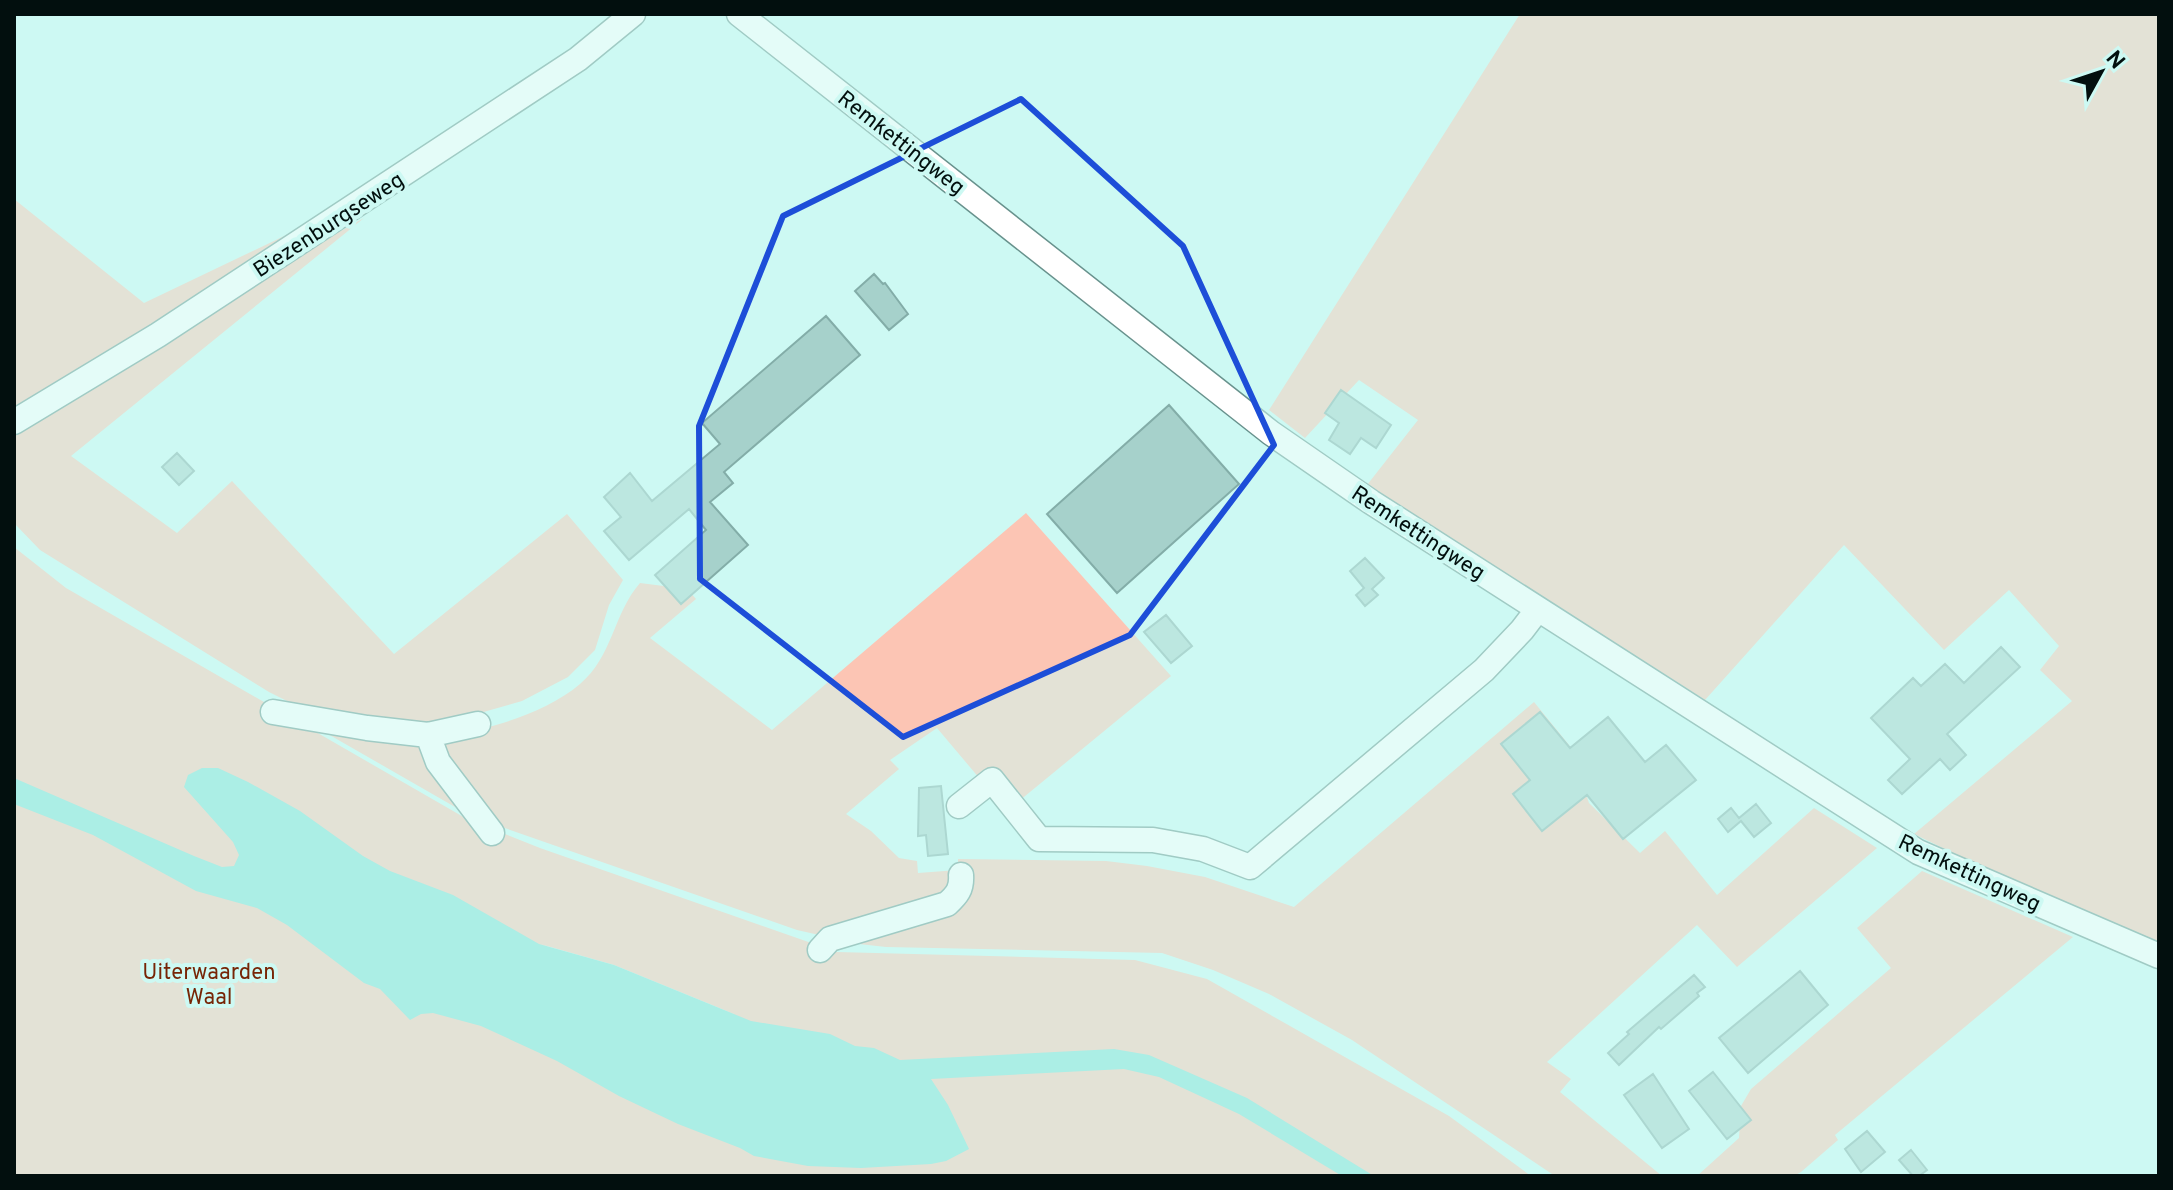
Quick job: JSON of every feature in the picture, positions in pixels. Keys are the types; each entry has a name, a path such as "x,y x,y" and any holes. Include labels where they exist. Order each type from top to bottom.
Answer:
{"street":[{"name":"Biezenburgseweg","path":"14,422 158,335 565,68 633,14"},
{"name":"Remkettingweg","path":"739,14 1271,433 1371,502 1918,852 2159,956"},
{"path":"959,806 992,780 1039,839 1153,840 1203,849 1250,867 1484,670 1538,609"},
{"path":"273,712 428,735 478,724"},
{"path":"428,735 438,762 492,833"},
{"path":"820,950 830,939 947,904 957,896 962,886 961,875"}],"highlighted area":[{"path":"1021,99 1183,246 1274,445 1130,635 903,737 700,579 699,426 783,216"}],"green space":[{"path":"1520,14 2159,14 2159,943 1980,866 1914,834 2072,701 2040,670 2059,646 2009,590 1944,650 1844,545 1705,700 1367,485 1418,420 1359,380 1305,438 1269,410"},
{"path":"14,199 144,303 305,226 14,418"},
{"path":"364,218 71,456 177,533 232,481 394,654 567,514 623,580 609,605 595,650 568,677 522,701 434,726 299,707 269,692 40,550 14,523 14,436 154,349 276,267"},
{"path":"1026,513 1171,676 1007,811 937,728 890,760 899,769 846,814 871,831 899,858 917,861 918,873 958,870 958,859 1106,861 1205,877 1294,907 1534,702 1569,745 1589,803 1640,853 1665,831 1717,895 1814,808 1877,848 1737,967 1697,925 1547,1062 1571,1079 1560,1092 1662,1176 1555,1176 1352,1040 1269,994 1213,970 1162,953 886,947 797,930 499,826 447,760 443,742 449,738 529,714 580,684 600,661 624,608 640,583 687,589 696,599 650,638 772,730"},
{"name":"Uiterwaarden Waal","path":"14,547 66,588 467,819 540,848 837,952 1135,960 1207,979 1449,1116 1531,1176 14,1176","holes":["540,944 614,965 734,1014"]},
{"path":"314,726 419,743 469,815"},
{"path":"1922,871 2073,937 1835,1135 1838,1140 1801,1172 1794,1176 1697,1176 1739,1138 1741,1106 1751,1089 1891,968 1857,928"}],"water":[{"path":"202,768 218,768 248,782 300,811 363,856 390,871 453,895 539,944 614,965 751,1021 830,1034 855,1046 874,1048 900,1060 1114,1049 1149,1055 1247,1098 1374,1176 1342,1176 1239,1114 1159,1077 1124,1069 931,1079 948,1105 969,1149 946,1161 861,1168 808,1166 754,1156 619,1096 557,1061 481,1026 433,1013 421,1014 410,1020 380,989 364,983 287,925 257,908 196,891 93,835 14,804 14,778 194,856 222,867 234,866 239,855 233,842 184,787 188,775"}],"building":[{"path":"874,274 885,283 908,314 889,330 855,291"},
{"path":"826,316 860,355 724,472 733,483 710,502 748,545 681,604 655,575 706,530 689,509 629,560 604,531 621,517 604,497 630,473 652,501 720,444 702,423"},
{"path":"1341,390 1391,425 1376,448 1361,438 1350,454 1329,440 1339,423 1325,413"},
{"path":"1169,405 1239,484 1117,593 1047,514"},
{"path":"177,453 194,471 179,485 162,467"},
{"path":"1365,558 1384,578 1372,589 1378,595 1365,606 1356,595 1364,588 1350,571"},
{"path":"1166,615 1192,646 1171,663 1144,632"},
{"path":"2001,647 2020,667 1947,734 1966,755 1950,770 1940,759 1902,794 1888,780 1910,759 1871,718 1913,678 1921,686 1945,664 1964,683"},
{"path":"1540,712 1570,748 1608,717 1645,762 1666,745 1696,780 1623,839 1587,795 1542,831 1513,794 1530,780 1501,744"},
{"path":"941,786 948,854 928,856 926,835 918,836 919,788"},
{"path":"1756,804 1771,823 1754,837 1741,821 1728,832 1718,819 1731,808 1739,818"},
{"path":"1800,971 1828,1005 1748,1073 1719,1038"},
{"path":"1694,975 1705,987 1697,993 1699,996 1661,1029 1659,1027 1619,1065 1608,1053 1629,1034 1627,1032"},
{"path":"1713,1072 1751,1120 1727,1139 1689,1091"},
{"path":"1653,1074 1689,1129 1662,1148 1624,1095"},
{"path":"1867,1131 1885,1152 1861,1172 1845,1149"},
{"path":"1911,1150 1927,1170 1919,1176 1913,1176 1899,1160"}]}
